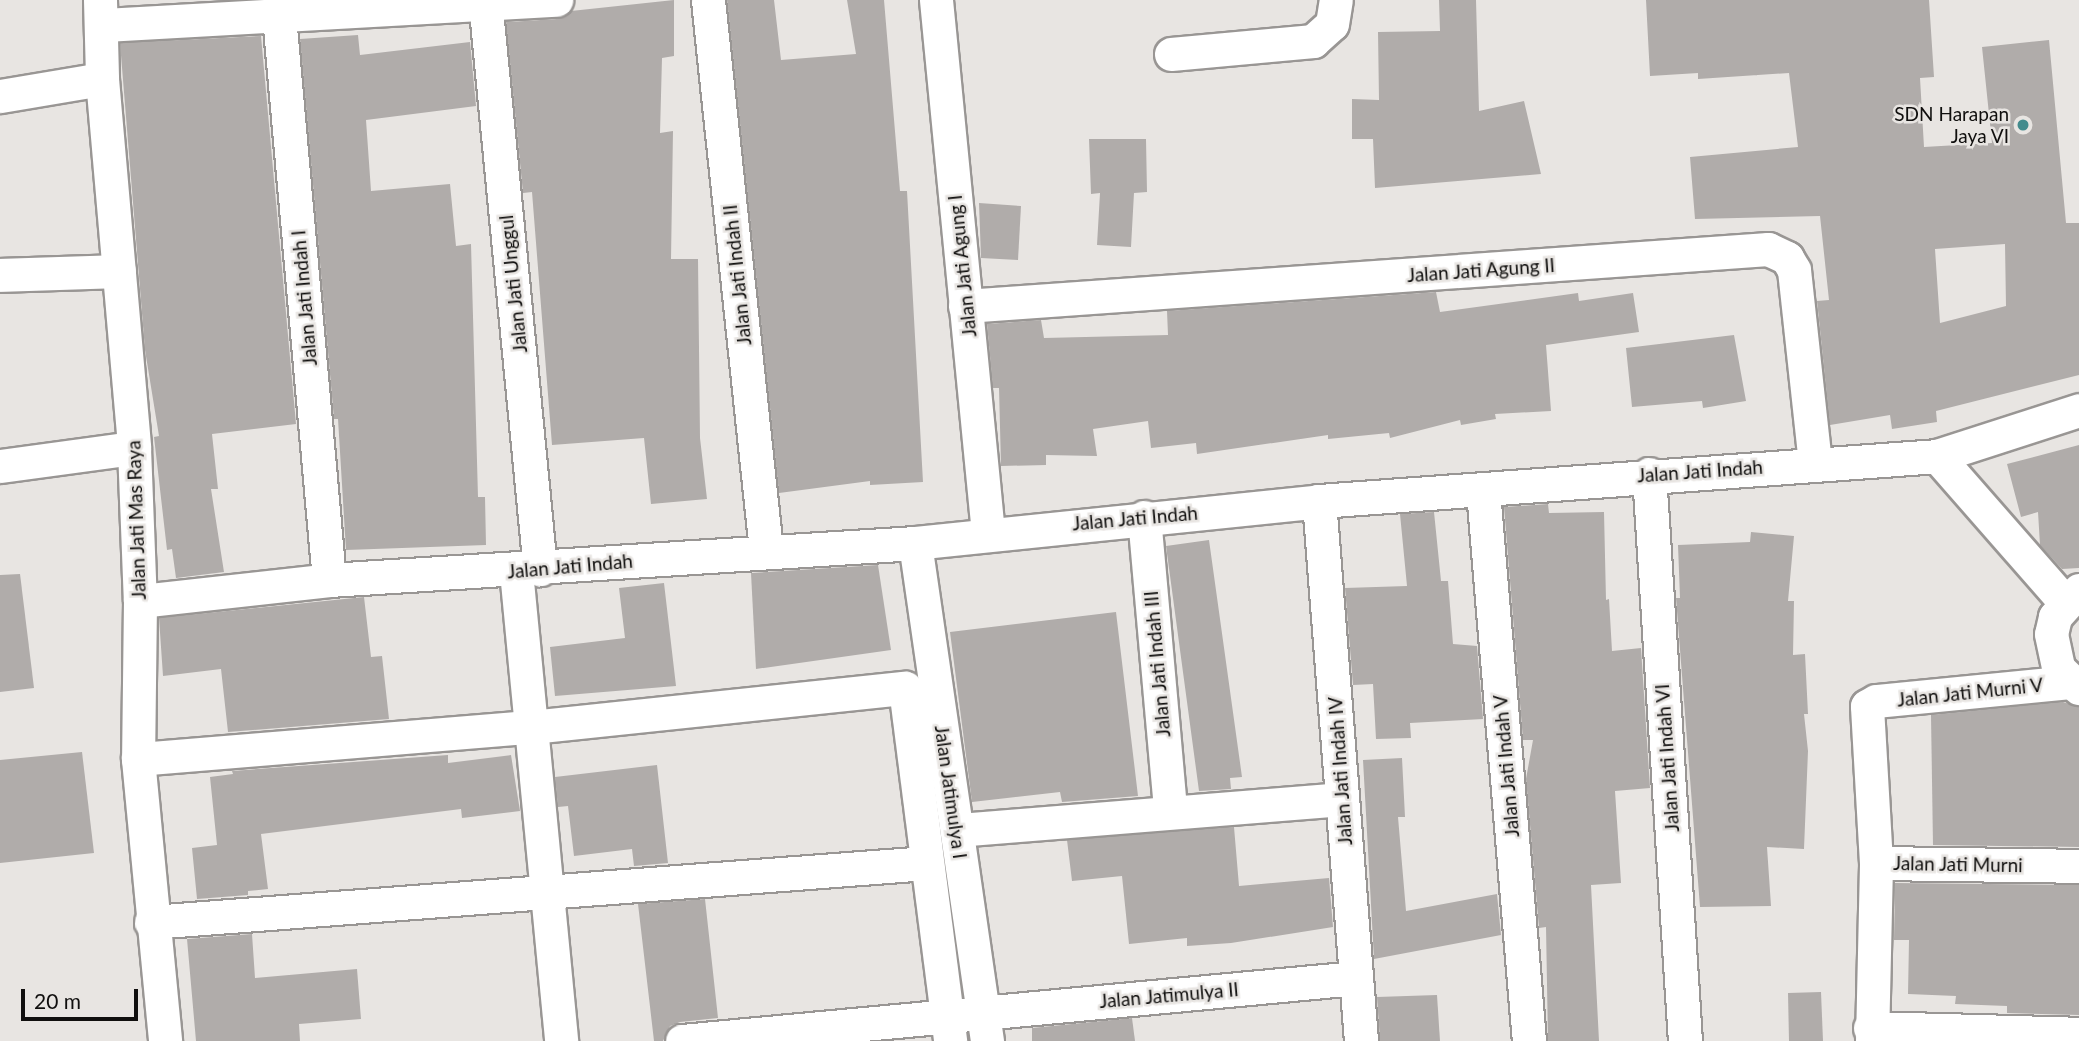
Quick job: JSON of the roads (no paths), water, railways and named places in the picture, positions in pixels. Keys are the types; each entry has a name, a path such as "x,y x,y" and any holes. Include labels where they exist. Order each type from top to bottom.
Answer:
{"street":[{"path":"102,12 279,16 556,0"},
{"name":"Jalan Jati Indah II","path":"708,0 766,550"},
{"name":"Jalan Jati Agung I","path":"936,0 988,533"},
{"path":"1171,54 1313,41 1332,24 1336,0"},
{"name":"Jalan Jati Unggul","path":"485,3 528,570 531,727 561,1041"},
{"name":"Jalan Jati Mas Raya","path":"102,12 102,79 134,448 140,601 138,759 151,922 165,1041"},
{"name":"Jalan Jati Indah I","path":"279,16 328,580"},
{"path":"0,96 102,79"},
{"name":"Jalan Jati Agung II","path":"965,306 1768,249 1787,258 1794,270 1815,463"},
{"path":"0,275 119,271"},
{"name":"Jalan Jati Indah","path":"140,601 328,580 528,570 766,550 915,543 988,533 1319,501 1483,491 1649,474 1937,456 2079,410"},
{"path":"0,466 134,448"},
{"path":"1937,456 2072,596 2051,634 2059,668 2074,685"},
{"name":"Jalan Jati Indah VI","path":"1649,474 1685,1041"},
{"name":"Jalan Jati Indah V","path":"1483,491 1529,1041"},
{"name":"Jalan Jati Indah IV","path":"1319,501 1361,1041"},
{"name":"Jalan Jati Indah III","path":"1144,517 1170,811"},
{"name":"Jalan Jatimulya I","path":"915,543 985,1026"},
{"name":"Jalan Jati Murni V","path":"1877,863 1865,711 1870,703 2074,685"},
{"path":"138,759 531,727 905,688 948,1030"},
{"path":"957,830 1170,811 1342,800"},
{"path":"151,922 928,863"},
{"name":"Jalan Jati Murni","path":"2079,866 1877,863 1871,1035 2079,1034"},
{"name":"Jalan Jatimulya II","path":"682,1041 948,1030 1356,978"}],"place":[{"name":"SDN Harapan Jaya VI","path":"2023,125"}]}
